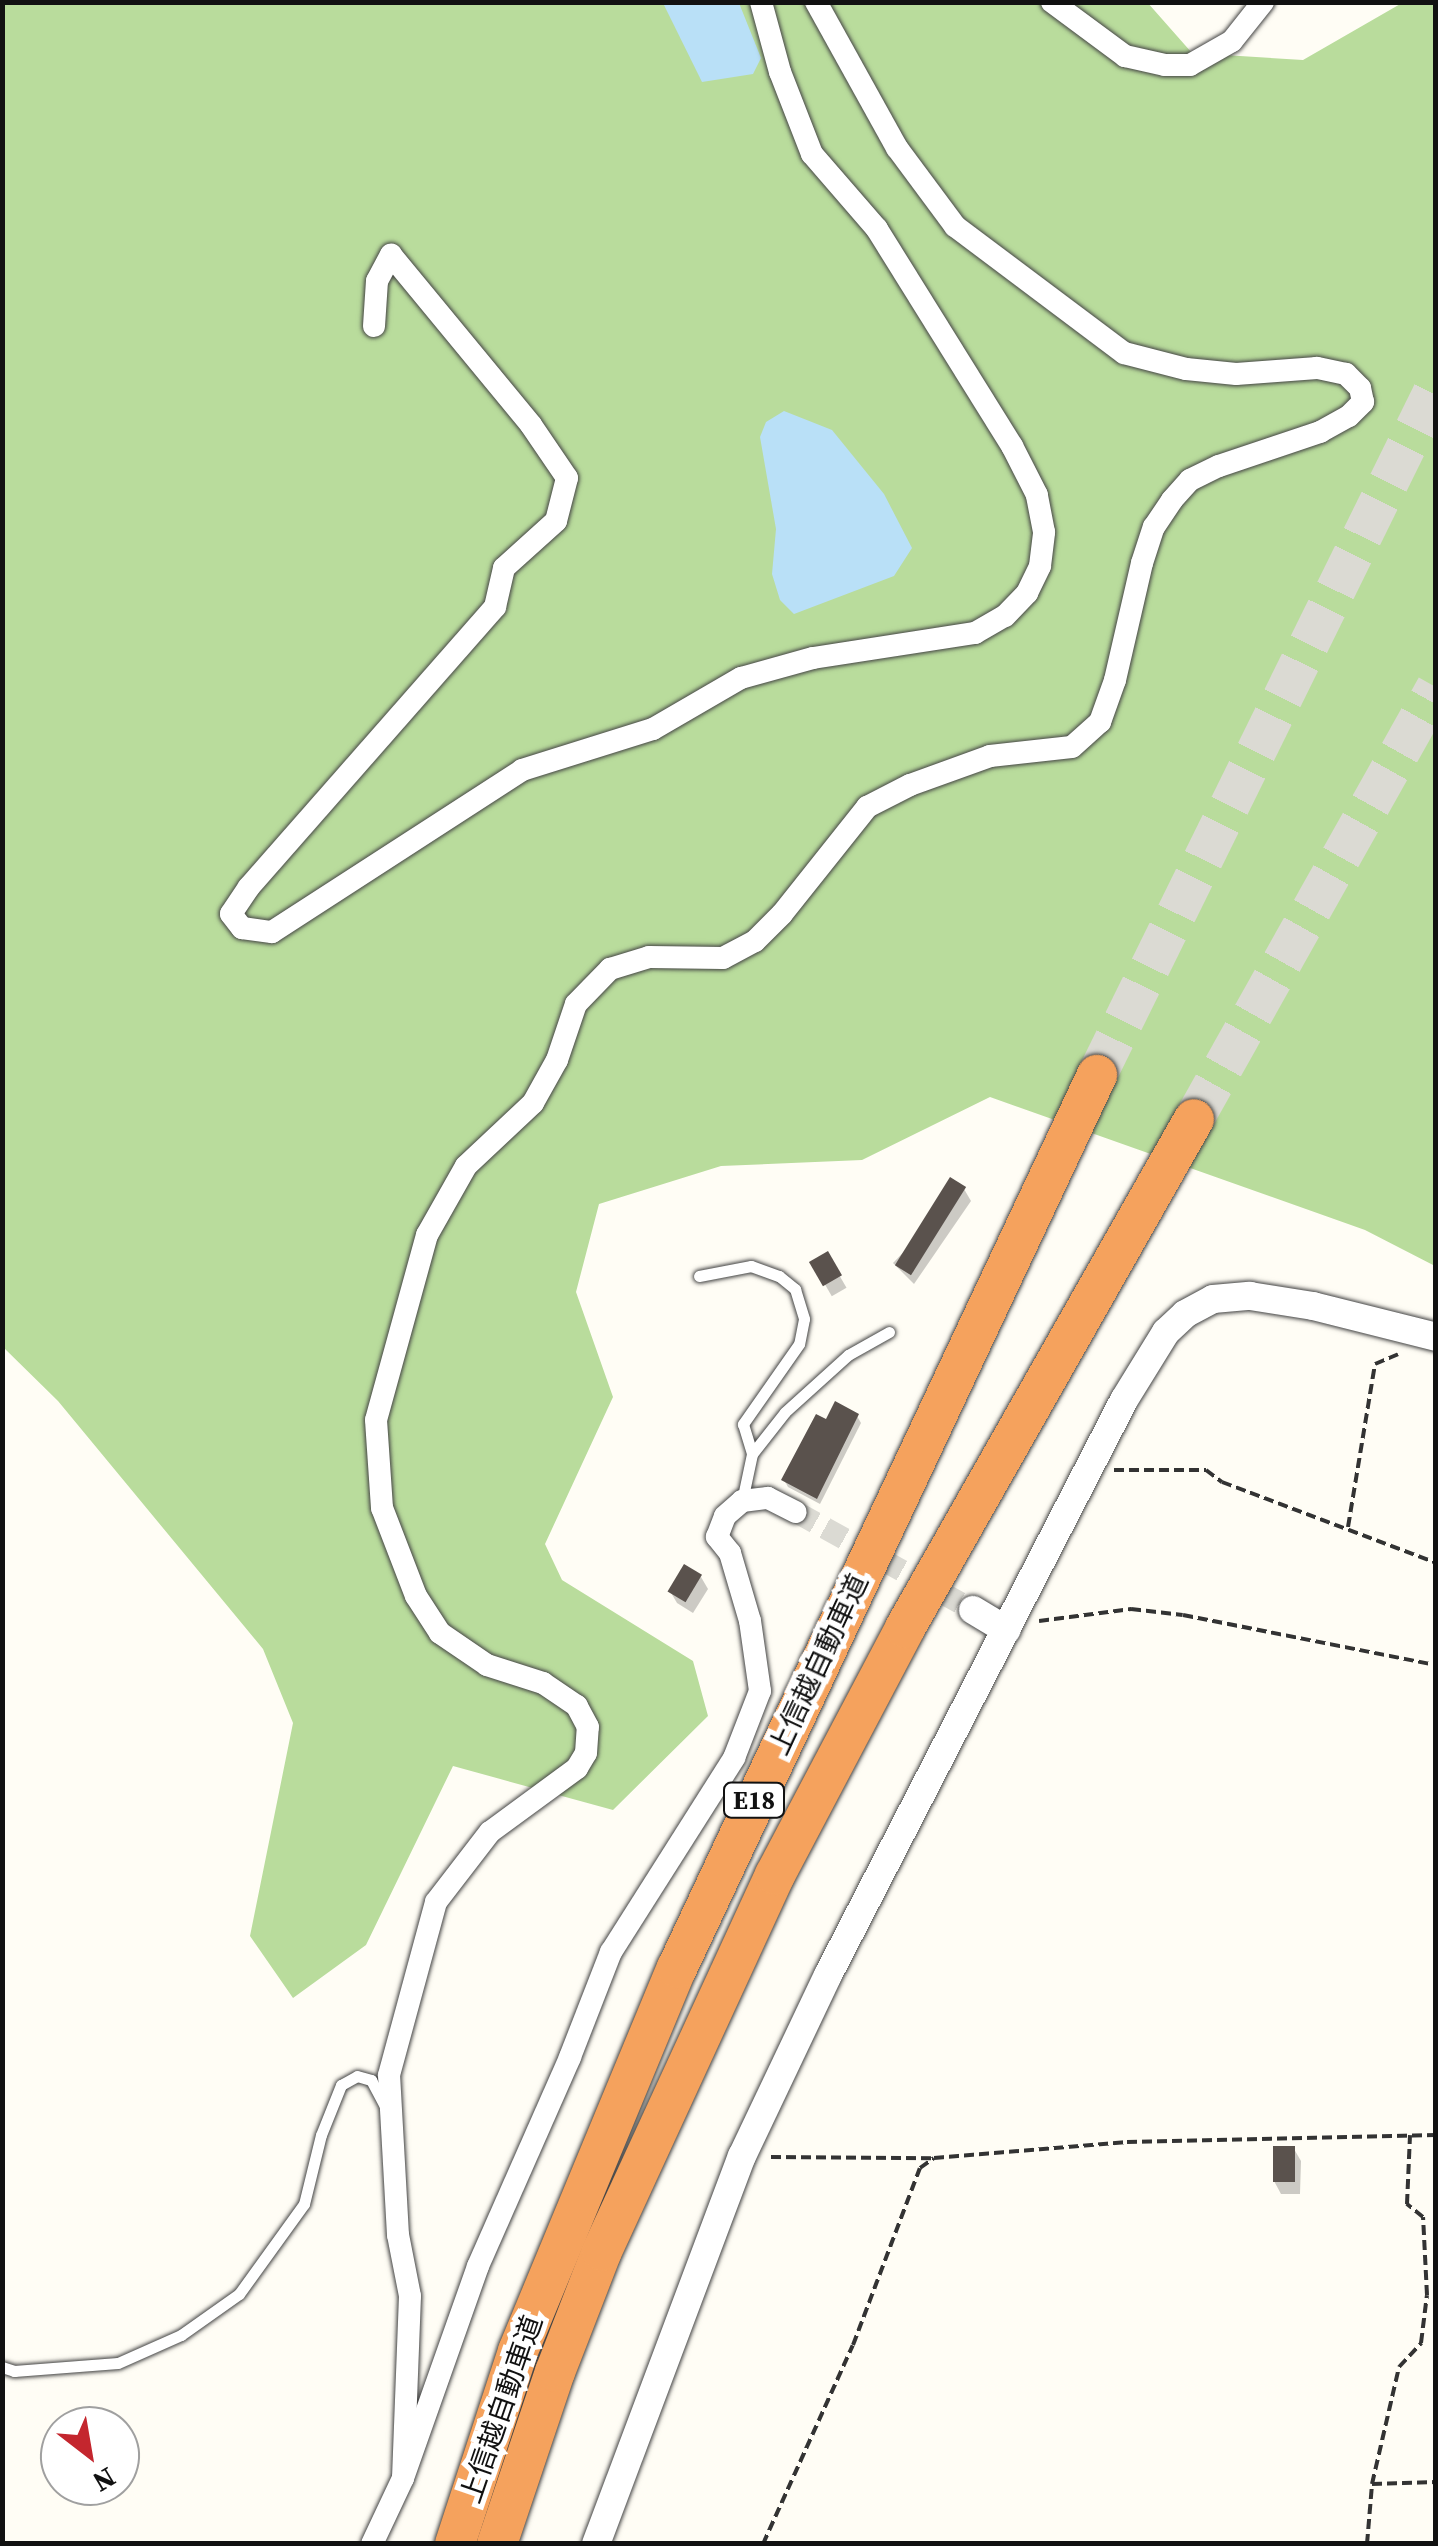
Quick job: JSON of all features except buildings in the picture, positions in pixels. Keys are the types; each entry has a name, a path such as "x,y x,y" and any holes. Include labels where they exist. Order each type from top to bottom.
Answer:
{"highway":[{"name":"上信越自動車道","path":"455,2544 518,2350 670,1985 1098,1074"},
{"name":"上信越自動車道","path":"497,2544 555,2372 602,2252 751,1923 905,1628 1194,1118"}],"street":[{"path":"374,326 377,281 391,255 531,425 567,478 556,521 504,568 496,608 248,888 231,914 242,928 272,932 522,770 653,729 740,678 813,658 975,633 1005,616 1027,593 1040,566 1044,532 1037,496 1012,446 877,229 812,154 780,72 761,2"},
{"path":"403,2478 410,2296 398,2235 389,2075 436,1902 490,1832 577,1768 586,1753 588,1727 578,1706 543,1682 487,1665 440,1634 416,1596 382,1508 376,1420 427,1235 466,1166 533,1102 557,1060 576,1004 610,968 649,957 723,958 755,941 782,914 867,807 990,756 1072,747 1100,722 1116,680 1142,563 1154,527 1172,500 1190,480 1219,466 1320,432 1363,402 1360,388 1346,374 1317,368 1236,374 1186,369 1124,353 954,226 897,148 816,2"},
{"path":"1052,2 1125,56 1165,65 1190,65 1232,41 1263,2"},
{"path":"596,2544 742,2156 828,1975 1088,1471 1166,1332 1185,1314 1213,1298 1250,1296 1313,1306 1435,1337"},
{"path":"372,2544 403,2478 478,2266 611,1952 734,1758 760,1692 750,1621 730,1553 717,1537 725,1516 742,1501 768,1498 796,1512"},
{"path":"973,1610 1006,1630"}],"lane":[{"path":"699,1276 751,1266 779,1276 795,1289 804,1320 799,1344 743,1424 752,1454"},
{"path":"742,1501 752,1454 785,1412 848,1355 890,1332"},
{"path":"2,2368 14,2371 118,2363 181,2335 239,2294 304,2204 321,2135 341,2085 357,2076 371,2080 391,2119"}],"path":[{"path":"1348,1530 1375,1364 1435,1337"},
{"path":"1088,1471 1206,1470 1222,1482 1436,1563"},
{"path":"1006,1630 1044,1620 1131,1609 1322,1640 1436,1665"},
{"path":"1367,2544 1372,2484 1399,2367 1421,2343 1427,2295 1424,2216 1407,2204 1410,2135"},
{"path":"742,2156 934,2158 1127,2142 1436,2135"},
{"path":"763,2544 853,2345 920,2168 934,2158"},
{"path":"1372,2484 1436,2482"}],"green space":[{"path":"1147,2 1192,53 1303,60 1402,3 1435,3 1435,1266 1365,1230 990,1097 862,1160 721,1166 599,1204 576,1292 613,1397 545,1544 562,1580 693,1661 708,1716 613,1810 453,1766 366,1945 293,1998 250,1936 293,1723 263,1649 58,1401 3,1347 2,3"}],"water":[{"path":"663,3 739,3 761,58 753,74 702,82"},
{"path":"784,411 832,430 884,494 912,548 894,576 794,614 780,600 772,574 776,529 760,437 766,422"}],"tunnel":[{"path":"1097,1075 1436,386"},
{"path":"1194,1119 1436,687"},
{"path":"796,1512 973,1610"}]}
